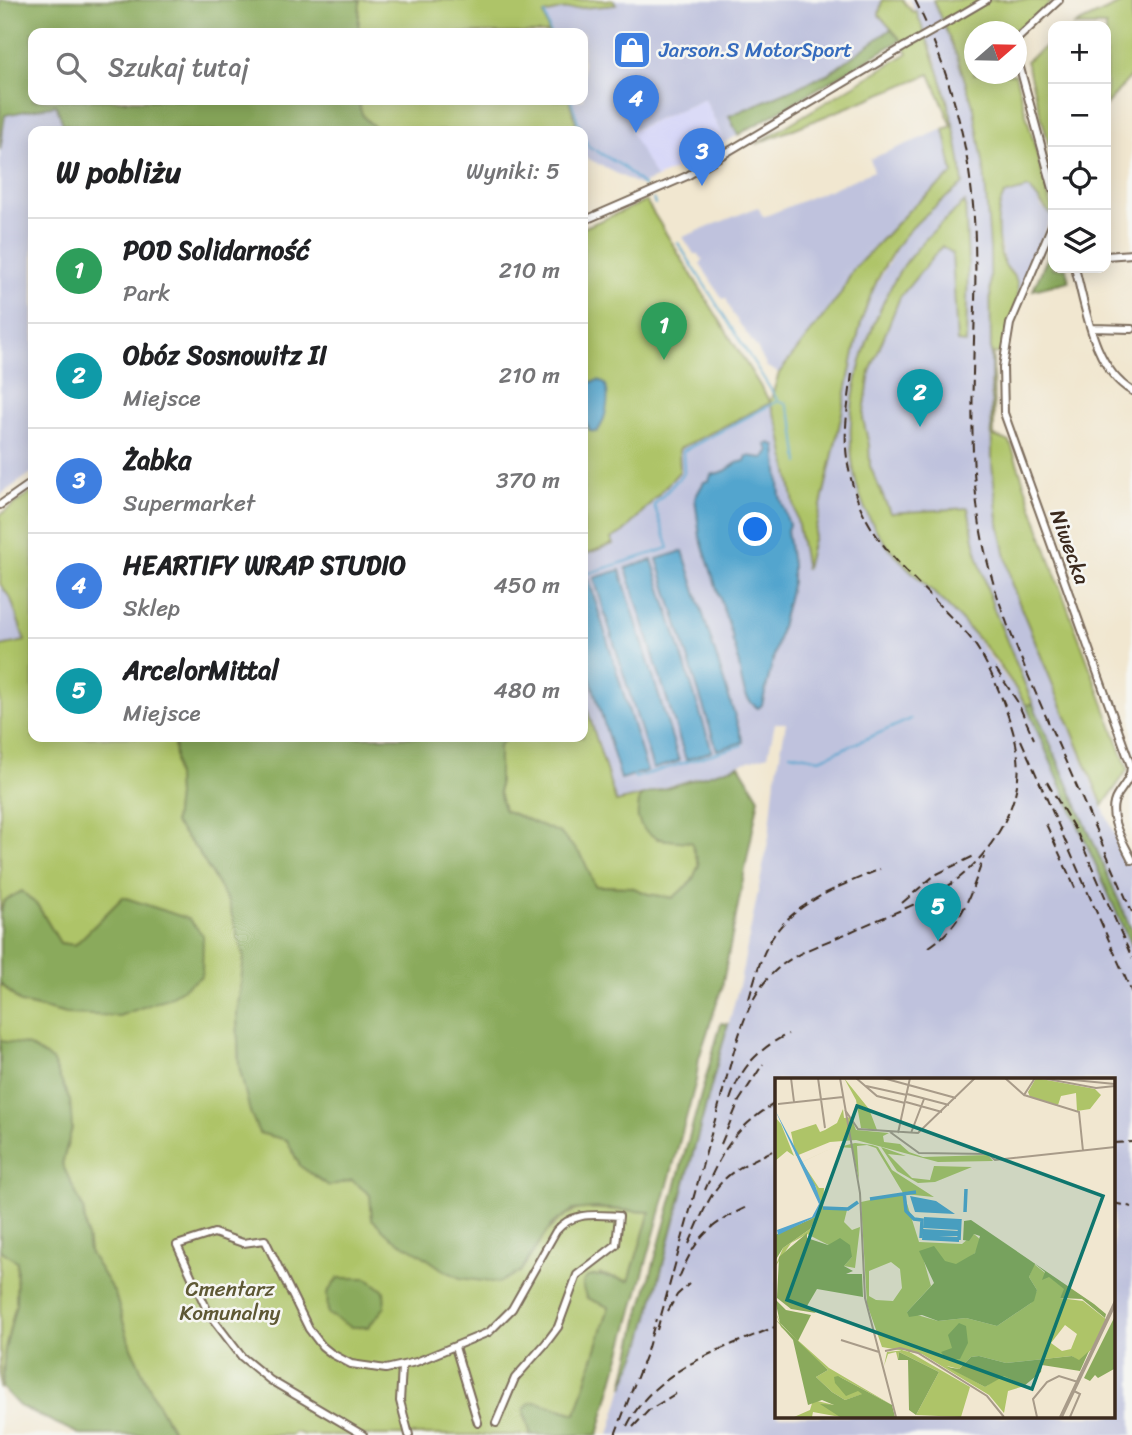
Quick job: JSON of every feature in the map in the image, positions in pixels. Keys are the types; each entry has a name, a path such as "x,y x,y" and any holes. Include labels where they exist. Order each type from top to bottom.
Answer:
{"street":[{"path":"588,219 687,176 986,0"},
{"path":"1027,30 1059,0"},
{"path":"1025,84 1048,170"},
{"name":"Niwecka","path":"1048,239 1018,303 1008,334 1003,367 1004,412 1131,766 1130,777 1112,806 1132,860"},
{"path":"1111,256 1132,254"},
{"path":"1076,273 1105,363 1124,386 1132,391"},
{"path":"1092,328 1132,328"},
{"path":"0,505 28,485"},
{"path":"363,1435 270,1380 242,1357 205,1307 177,1245 214,1233 243,1243 265,1240 309,1329 322,1346 343,1360 376,1369 402,1367 485,1335 502,1321 556,1231 565,1222 586,1215 619,1216 616,1245 577,1275 558,1327 515,1377 496,1423"},
{"path":"455,1347 478,1423"},
{"path":"402,1367 400,1401 409,1435"}],"shaded area":[{"path":"613,0 882,0 879,15 891,29 828,74 730,116 738,135 725,142 705,99 630,131 656,178 639,185 588,159 588,126 577,126 571,105 588,105 588,28 548,28 544,14 615,5"},
{"path":"910,0 933,0 957,56 974,109 984,168 990,248 992,464 998,519 1012,586 1097,796 1132,870 1132,1435 609,1435 623,1387 642,1342 740,982 769,837 774,787 786,723 775,723 768,755 616,802 588,712 588,553 613,544 611,539 625,531 678,450 770,403 780,428 806,567 857,335 867,302 899,244 922,217 963,184 948,100 935,56","holes":["965,203 968,263 966,342 957,342 952,253 942,246 900,297 870,372 863,418 870,466 890,513 968,508 977,554 993,607 1033,704 1026,704 963,622 886,543 867,511 851,458 852,410 862,357 873,326 901,268 922,243"]},
{"path":"0,64 28,95 28,105 110,105 113,126 28,126 28,475 0,495"},
{"path":"705,99 725,142 696,160 656,178 629,132"},
{"path":"944,129 953,174 912,207 853,270 840,295 779,373 767,367 732,313 726,298 723,299 700,264 703,260 698,254 694,254 683,237 758,207 763,217 773,213 874,171 870,159"},
{"path":"1028,188 1048,212 1048,224 1019,293 1014,273 1005,265 997,229 999,205 1004,195"},
{"path":"0,584 11,599 25,641 0,646"}],"green space":[{"path":"0,0 360,0 358,28 28,28 28,105 56,105 5,115 0,150"},
{"path":"360,0 613,0 616,5 544,14 548,28 358,28"},
{"path":"882,0 902,0 913,12 916,11 946,96 956,139 963,184 911,228 897,246 874,287 860,326 806,569 780,428 770,403 679,449 680,471 625,531 611,539 613,544 588,553 588,226 646,201 770,402 779,373 840,295 853,270 912,207 953,174 944,129 952,126 930,74 756,144 908,53 901,40 879,15"},
{"path":"933,0 1053,0 1027,25 1027,21 964,21 964,78"},
{"path":"1132,0 1132,75 1111,99 1111,21 1084,21"},
{"path":"891,29 901,40 738,135 729,116 828,74"},
{"path":"1048,45 1048,141 1027,65 1027,60"},
{"path":"966,84 1018,84 1048,194 1048,212 1028,188 1004,195 1001,202 998,219 999,247 1006,267 1017,281 1018,291 1002,354 993,353 994,436 1010,442 1055,574 1128,769 1103,806 1012,586 998,519 992,464 990,248 984,168 974,109"},
{"path":"56,105 360,105 365,119 374,126 74,126 63,124"},
{"path":"360,105 571,105 577,126 374,126 365,119"},
{"path":"965,202 968,263 966,343 957,342 952,253 942,246 900,297 870,372 863,419 869,445 870,466 890,513 968,508 977,554 993,607 1033,704 1026,705 979,640 886,544 869,518 858,489 852,460 853,398 869,338 882,305 909,259 931,233"},
{"path":"1048,256 1048,273 1067,273 1069,281 1033,290"},
{"name":"Cmentarz Komunalny","path":"28,495 28,742 174,742 177,796 174,823 198,851 228,902 244,957 237,1015 239,1066 259,1133 287,1140 300,1166 352,1180 371,1195 372,1219 442,1269 520,1272 546,1233 572,1212 583,1208 650,1212 629,1281 600,1274 587,1298 609,1307 576,1414 536,1402 524,1414 531,1435 305,1435 295,1432 291,1435 175,1435 131,1348 115,1294 89,1252 83,1208 62,1164 72,1128 0,1041 0,983 21,1003 67,1014 145,906 124,897 75,945 60,943 38,906 4,901 0,913 0,646 25,641 11,599 0,584 0,515"},
{"path":"1033,704 1132,931 1132,948 1026,705"},
{"path":"588,712 616,802 640,796 638,818 657,839 692,842 699,865 692,881 673,898 648,894 631,887 594,886 582,856 504,810 470,768 483,742 588,742"},
{"path":"174,742 503,742 499,746 499,792 504,810 560,833 582,856 595,886 631,887 648,894 673,898 692,881 699,865 691,842 660,839 647,832 638,818 640,796 739,765 759,798 722,987 699,1058 696,1081 598,1435 531,1435 524,1409 530,1403 536,1402 576,1414 609,1307 587,1298 584,1281 589,1277 605,1276 629,1281 650,1212 596,1208 573,1210 552,1224 520,1272 498,1283 460,1278 392,1238 372,1219 370,1195 352,1180 329,1186 300,1166 287,1140 259,1133 250,1112 239,1066 237,1015 244,957 228,902 198,851 174,823 177,796"},
{"path":"22,891 38,906 60,943 75,945 123,897 189,919 203,935 202,976 170,997 119,1016 67,1014 21,1003 0,983 0,913 4,901"},
{"path":"721,1023 728,1024 642,1342 623,1387 638,1320"},
{"path":"0,1041 27,1045 52,1060 70,1101 72,1128 62,1164 83,1208 89,1252 115,1294 131,1348 175,1435 81,1435 19,1406 2,1388 5,1349 16,1304 17,1261 0,1250"},
{"path":"0,1250 17,1260 16,1304 5,1349 2,1388 0,1388"},
{"path":"338,1278 367,1278 384,1291 385,1307 368,1327 351,1327 328,1314 327,1293"}],"water":[{"path":"599,380 606,385 608,397 605,416 597,432 590,431 588,427 588,383"},
{"path":"770,443 776,446 780,496 789,525 787,530 792,582 762,705 758,708 751,703 743,687 733,638 700,537 695,498 711,475 745,461 747,456 764,458 770,451 766,445"},
{"path":"683,551 743,742 717,750 657,559"},
{"path":"652,560 712,751 686,760 626,568"},
{"path":"620,570 679,761 653,769 594,578"},
{"path":"588,580 647,771 621,779 588,670"}],"waterway":[{"path":"542,0 543,4"},
{"path":"545,14 549,28"},
{"path":"573,105 579,126"},
{"path":"588,146 622,166 644,186"},
{"path":"653,199 655,204"},
{"path":"678,243 778,401 786,404 794,425 799,463"},
{"path":"588,573 669,548 654,505 684,473 683,451 778,401"},
{"path":"790,753 820,759 911,719"},
{"path":"634,775 635,778 742,745"}],"railway":[{"path":"915,0 938,52 955,106 971,190 975,256 973,444 979,519 990,571 1016,646 1132,912"},
{"path":"852,373 846,447 859,505 869,524 894,558 971,639 986,663 1005,705"},
{"path":"996,669 1017,701 1034,739"},
{"path":"657,1330 734,1051 754,998 767,979 792,958 942,890 958,879 986,850 1008,815 1018,776 1015,741 1001,696"},
{"path":"1021,740 1132,993"},
{"path":"1047,782 1078,835 1132,958"},
{"path":"1046,824 1075,888"},
{"path":"902,903 935,875 974,856"},
{"path":"929,947 941,938 958,918 970,896 984,857"},
{"path":"749,999 764,953 772,938 793,914 820,896 880,869"},
{"path":"730,1100 739,1078 751,1061 788,1034"},
{"path":"721,1144 739,1101 763,1064"},
{"path":"705,1190 732,1140 751,1121 775,1103"},
{"path":"1114,1143 1132,1142"},
{"path":"689,1244 705,1208 720,1184 741,1167 775,1150"},
{"path":"1114,1203 1132,1207"},
{"path":"679,1278 691,1253 704,1235 721,1221 745,1208"},
{"path":"668,1311 677,1295 689,1284"},
{"path":"615,1435 647,1351 656,1319"},
{"path":"627,1426 639,1406 654,1389 672,1375 712,1353 775,1327"},
{"path":"633,1427 649,1410 680,1391"}],"place":[{"name":"Jarson.S MotorSport","path":"632,50"},
{"name":"HEARTIFY WRAP STUDIO","path":"636,133"},
{"name":"Żabka","path":"702,186"},
{"name":"POD Solidarność","path":"664,360"},
{"name":"Obóz Sosnowitz II","path":"920,427"},
{"name":"ArcelorMittal","path":"938,941"}]}
